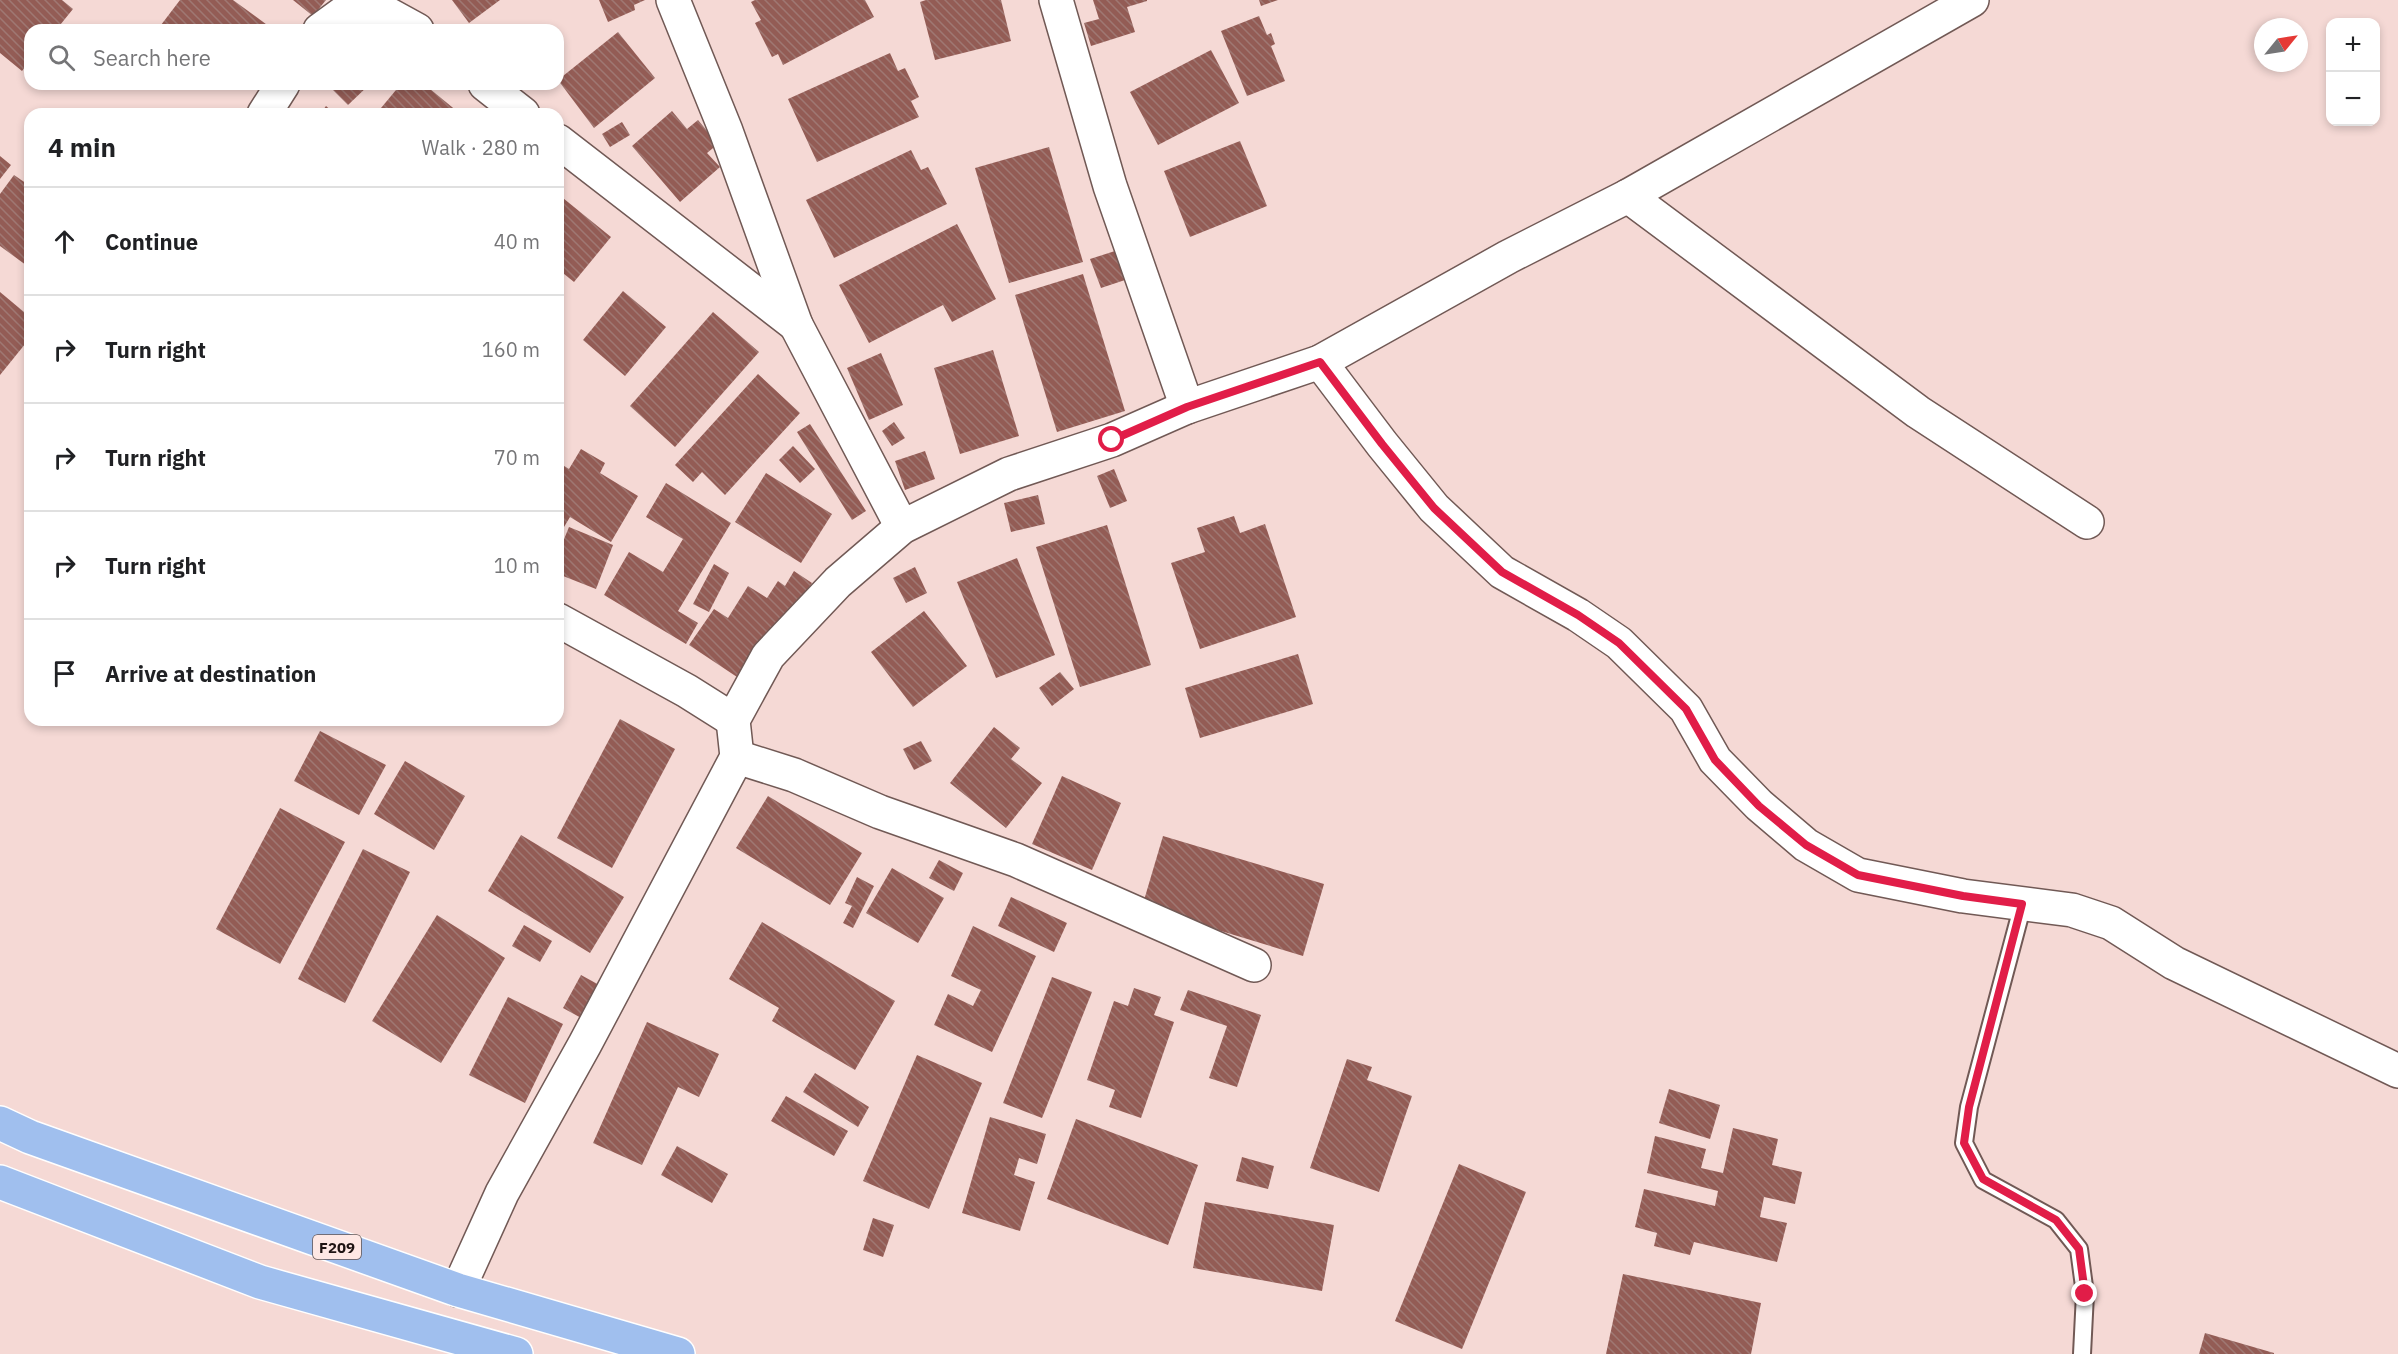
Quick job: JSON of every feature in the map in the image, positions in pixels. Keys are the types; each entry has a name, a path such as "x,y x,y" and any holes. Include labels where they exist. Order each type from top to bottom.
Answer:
{"main road":[{"name":"F209","path":"0,1124 30,1137 458,1290 678,1354"},
{"path":"0,1182 260,1282 516,1354"}],"street":[{"path":"673,0 726,131 796,325 902,527"},
{"path":"1056,0 1110,186 1187,407"},
{"path":"458,1290 502,1192 585,1044 737,757 733,720 768,656 838,582 902,527 1009,474 1112,440 1187,407 1320,362 1508,257 1628,196 1972,0"},
{"path":"328,24 349,9 375,7 406,24"},
{"path":"268,108 279,90"},
{"path":"493,90 515,108"},
{"path":"564,146 796,325"},
{"path":"1628,196 1918,412 2087,522"},
{"path":"1320,362 1434,508 1502,572 1578,615 1619,643 1686,709 1715,760 1759,806 1806,845 1858,875 1963,896 2072,910 2111,923 2174,963 2398,1071"},
{"path":"564,623 687,691 733,720"},
{"path":"737,757 794,775 880,812 1016,860 1254,964"}],"lane":[{"path":"2022,904 1969,1107 1964,1143 1983,1179 2056,1220 2079,1249 2085,1294 2082,1354"}],"building":[{"path":"0,0 62,0 73,9 61,24 24,24 24,68 22,71 0,53"},
{"path":"180,0 233,0 266,24 162,24"},
{"path":"293,0 326,0 313,16"},
{"path":"452,0 500,0 469,23"},
{"path":"599,0 645,0 634,5 635,10 608,22"},
{"path":"755,0 865,0 874,17 783,65 778,54 772,57 755,23 761,20 751,2"},
{"path":"926,0 1001,0 1011,41 935,60 920,2"},
{"path":"1093,0 1147,1 1127,7 1135,32 1091,46 1084,23 1099,19"},
{"path":"1259,0 1278,0 1261,6"},
{"path":"1259,16 1267,35 1271,33 1275,44 1271,46 1285,81 1247,96 1221,31"},
{"path":"618,32 655,78 594,128 564,88 564,75"},
{"path":"1211,50 1239,103 1158,145 1130,92"},
{"path":"890,53 898,71 905,68 919,97 911,101 919,117 817,162 788,99"},
{"path":"333,90 364,90 348,105"},
{"path":"396,90 431,90 453,108 381,108"},
{"path":"672,111 687,129 698,120 718,144 707,153 720,167 680,202 632,146"},
{"path":"622,122 630,135 610,147 602,134"},
{"path":"1240,141 1267,206 1190,237 1164,171"},
{"path":"1049,147 1083,262 1009,283 975,168"},
{"path":"911,150 921,170 928,167 947,204 834,258 806,200"},
{"path":"0,156 11,165 0,179"},
{"path":"14,175 24,182 24,264 0,246 0,194"},
{"path":"564,199 611,237 574,282 564,274"},
{"path":"957,224 996,299 952,322 943,305 869,343 839,285"},
{"path":"1115,251 1125,280 1101,288 1090,259"},
{"path":"1083,274 1125,411 1057,432 1015,295"},
{"path":"623,291 666,327 625,376 583,340"},
{"path":"0,292 24,312 24,345 0,375"},
{"path":"713,312 759,352 675,447 630,406"},
{"path":"993,350 1019,436 960,454 934,368"},
{"path":"881,353 903,405 869,420 847,368"},
{"path":"758,374 800,413 725,495 702,472 693,482 675,465"},
{"path":"894,422 905,438 892,446 882,431"},
{"path":"810,424 866,511 852,520 797,432"},
{"path":"793,446 815,469 800,483 779,460"},
{"path":"581,449 605,463 600,473 638,496 611,542 570,517 564,527 564,466 569,469"},
{"path":"925,451 935,479 905,490 895,461"},
{"path":"1114,469 1127,501 1110,508 1097,476"},
{"path":"766,473 832,514 801,563 735,522"},
{"path":"666,483 731,523 678,611 698,623 686,644 604,595 629,552 663,572 683,539 646,517"},
{"path":"1038,495 1045,524 1011,532 1004,503"},
{"path":"1234,516 1240,533 1265,524 1296,617 1200,649 1171,563 1205,552 1197,528"},
{"path":"1107,525 1151,665 1080,687 1036,547"},
{"path":"569,527 613,545 596,589 564,576 564,539"},
{"path":"1017,558 1055,655 996,678 957,582"},
{"path":"714,564 729,573 709,612 693,604"},
{"path":"915,567 927,593 906,603 893,578"},
{"path":"794,571 812,583 746,683 689,645 714,609 728,618 748,586 767,598 778,581 785,586"},
{"path":"924,611 967,666 913,707 871,652"},
{"path":"1298,654 1313,704 1200,738 1185,688"},
{"path":"1060,672 1074,689 1052,706 1039,688"},
{"path":"620,719 675,749 612,868 557,838"},
{"path":"994,727 1020,748 1011,759 1042,783 1006,828 950,783"},
{"path":"320,731 386,765 359,815 294,781"},
{"path":"921,741 932,761 914,770 903,749"},
{"path":"405,761 465,796 434,850 374,814"},
{"path":"1062,776 1121,803 1092,870 1032,844"},
{"path":"768,796 862,853 830,905 736,848"},
{"path":"280,808 345,842 280,964 216,929"},
{"path":"521,835 624,897 590,953 488,891"},
{"path":"1163,836 1324,884 1303,956 1142,907"},
{"path":"363,849 410,872 345,1003 298,979"},
{"path":"939,860 963,873 954,891 929,878"},
{"path":"892,868 944,898 918,943 866,913"},
{"path":"857,877 874,886 853,928 843,923 852,906 845,903"},
{"path":"1011,897 1067,923 1054,952 998,926"},
{"path":"437,915 505,958 441,1063 372,1021"},
{"path":"762,922 895,1001 855,1070 772,1021 779,1008 729,979"},
{"path":"524,925 552,941 540,962 512,946"},
{"path":"973,926 1036,956 992,1052 934,1025 948,994 973,1006 981,990 951,976"},
{"path":"581,975 601,986 583,1019 563,1008"},
{"path":"1052,977 1092,992 1042,1118 1003,1103"},
{"path":"1134,988 1161,997 1154,1015 1174,1022 1141,1118 1109,1107 1115,1090 1087,1080 1114,1001 1128,1006"},
{"path":"1188,990 1261,1015 1237,1087 1209,1078 1227,1026 1180,1010"},
{"path":"508,997 563,1024 525,1103 469,1075"},
{"path":"647,1022 719,1054 699,1097 678,1087 642,1165 593,1143"},
{"path":"917,1055 982,1083 929,1209 863,1181"},
{"path":"1347,1059 1372,1067 1367,1080 1412,1096 1379,1192 1310,1168"},
{"path":"815,1073 869,1107 858,1127 803,1092"},
{"path":"1669,1089 1720,1105 1710,1139 1659,1123"},
{"path":"786,1096 848,1131 834,1156 771,1121"},
{"path":"990,1117 1046,1134 1037,1164 1019,1158 1014,1175 1035,1182 1020,1231 962,1213"},
{"path":"1076,1119 1198,1165 1168,1245 1047,1199"},
{"path":"1733,1128 1778,1139 1772,1165 1802,1172 1795,1204 1764,1197 1760,1217 1787,1223 1777,1262 1694,1242 1690,1255 1654,1246 1657,1233 1635,1227 1644,1189 1715,1206 1718,1191 1647,1173 1655,1136 1706,1149 1701,1168 1723,1173"},
{"path":"677,1146 728,1174 712,1203 661,1175"},
{"path":"1242,1157 1274,1166 1268,1189 1236,1181"},
{"path":"1459,1164 1526,1192 1462,1349 1395,1321"},
{"path":"1205,1202 1334,1225 1322,1291 1193,1268"},
{"path":"873,1218 894,1225 883,1257 863,1250"},
{"path":"1623,1274 1761,1303 1751,1354 1606,1354"},
{"path":"2205,1333 2274,1353 2274,1354 2199,1354"}],"route":[{"path":"1112,440 1187,407 1320,362 1434,508 1502,572 1578,615 1619,643 1686,709 1715,760 1759,806 1806,845 1858,875 1963,896 2022,904 1969,1107 1964,1143 1983,1179 2056,1220 2079,1249 2085,1294"}]}
